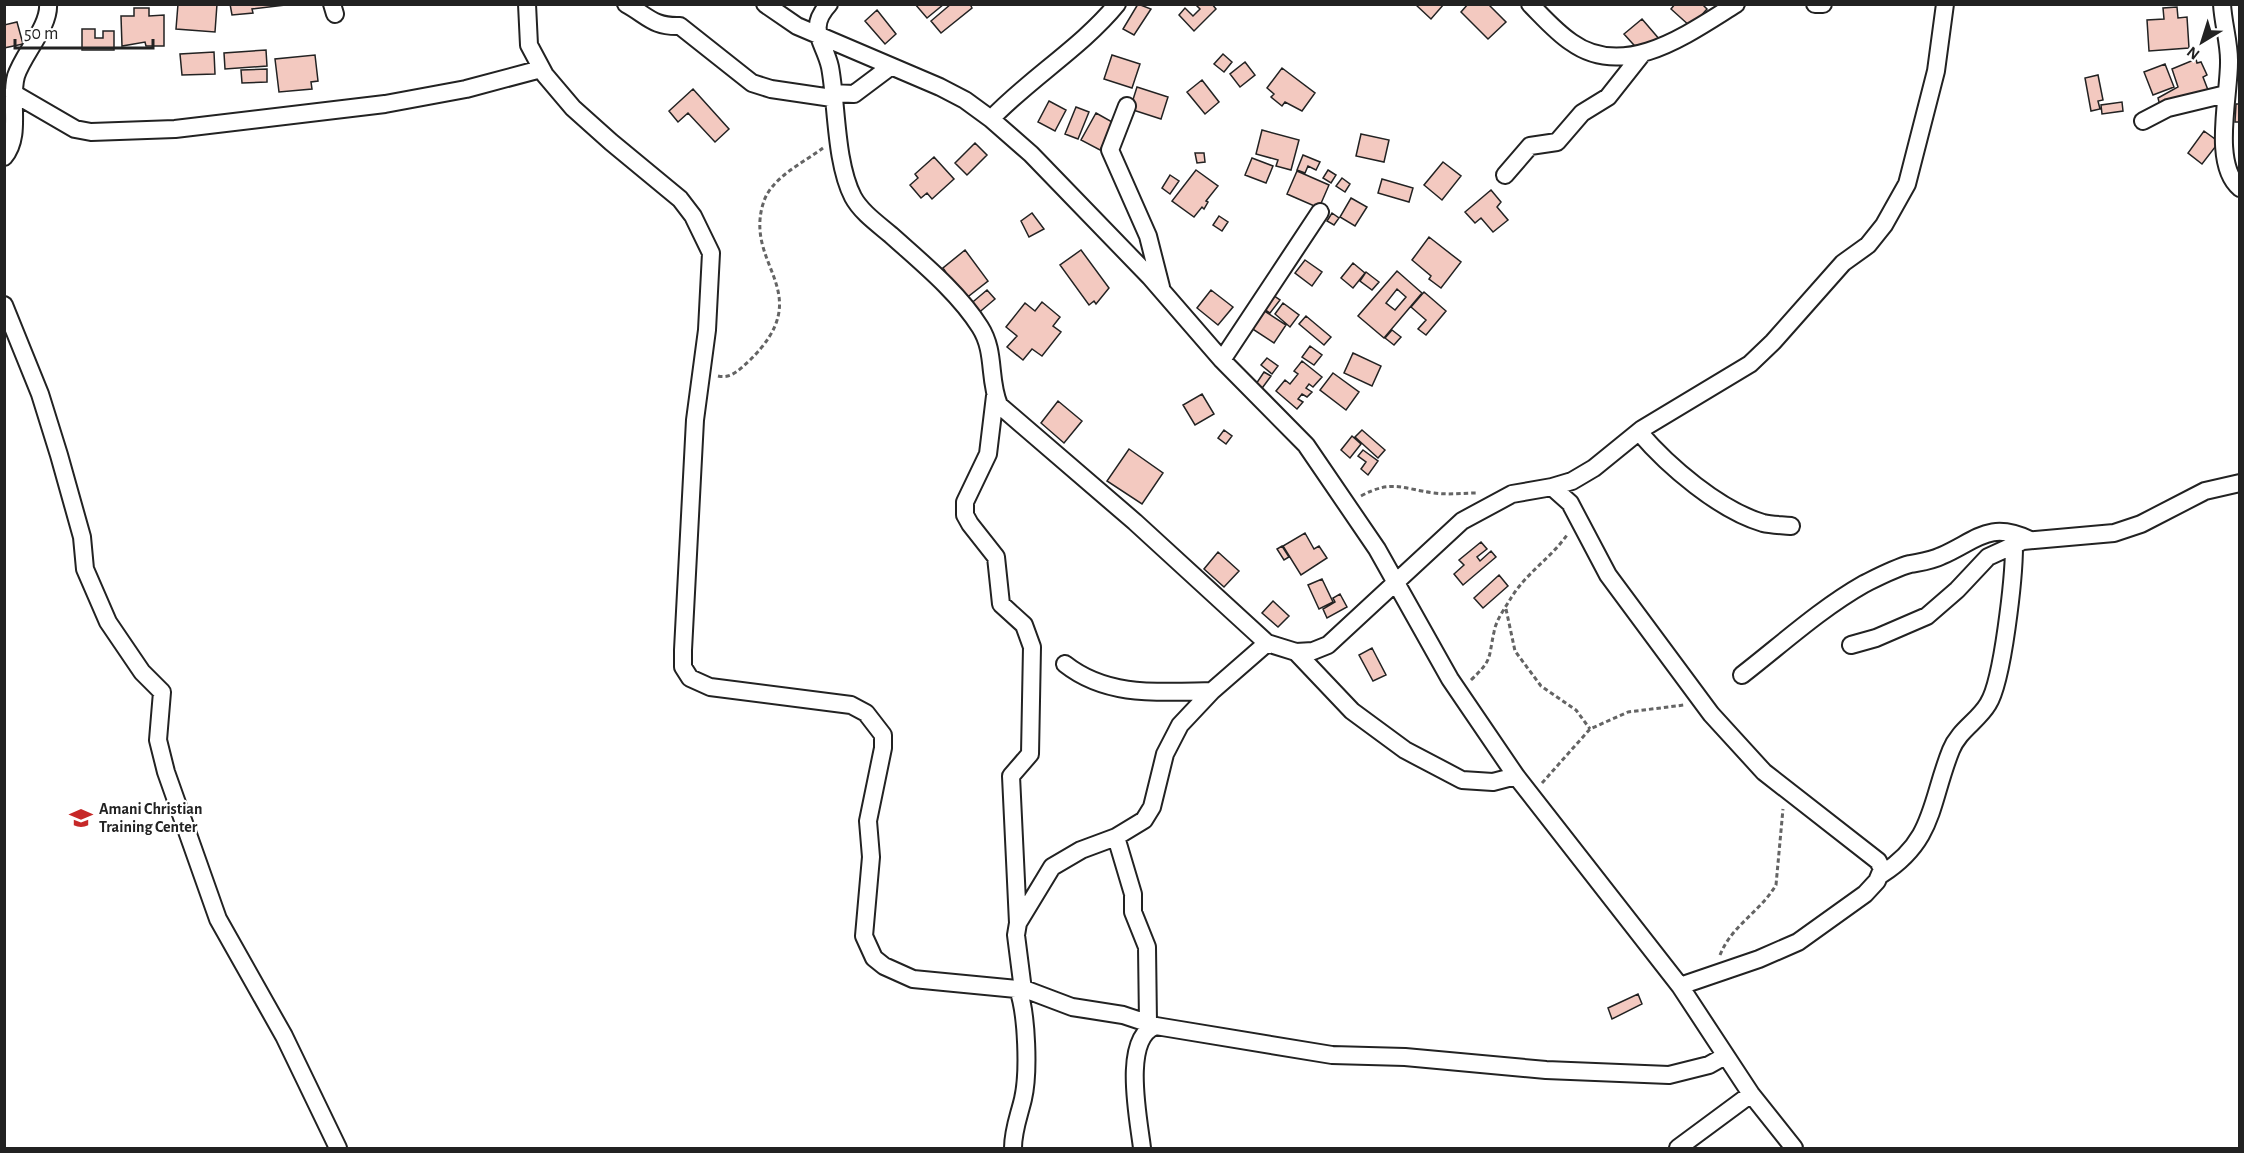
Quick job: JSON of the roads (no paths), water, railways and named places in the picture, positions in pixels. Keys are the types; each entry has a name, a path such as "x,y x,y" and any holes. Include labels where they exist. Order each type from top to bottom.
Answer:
{"street":[{"path":"4,157 12,145 13,93 23,58 47,17 48,4"},
{"path":"527,4 529,45 541,69 573,108 680,199 705,237 711,253 690,499 683,667 690,678 710,687 851,705 866,713 883,735 883,748 868,821 871,857 864,936 868,948 884,966 913,979 1020,989 1072,1007 1123,1015 1152,1024 1332,1055 1405,1057 1546,1070 1669,1075 1709,1065 1725,1056"},
{"path":"626,4 655,24 664,27 680,26 752,83 771,89 832,95 854,94 890,67"},
{"path":"765,4 797,26 965,100 991,119 1031,154 1162,291 1222,360 1306,445 1377,549 1394,583 1458,691 1516,776 1680,986 1751,1094 1794,1149"},
{"path":"829,4 819,21 816,34 830,69 838,135 854,199 930,271 979,324 990,345 995,396 987,453 964,502 965,515 996,557 1001,604 1024,625 1032,647 1030,754 1011,776 1018,923 1016,935 1025,1020 1023,1098 1013,1130 1012,1149"},
{"path":"991,119 1027,84 1096,27 1117,4"},
{"path":"1530,4 1571,43 1591,53 1617,57 1642,54 1708,24 1736,4"},
{"path":"1815,4 1823,4"},
{"path":"995,396 999,405 1135,522 1267,643 1296,652 1313,651 1328,645 1462,521 1493,502 1522,491 1552,487 1572,481 1594,468 1639,432 1750,364 1773,342 1843,262 1868,245 1884,225 1907,184 1936,71 1945,4"},
{"path":"2222,4 2229,59 2225,156 2228,173 2240,188"},
{"path":"1505,174 1530,146 1557,142 1582,113 1608,97 1642,54"},
{"path":"13,93 75,129 91,132 175,129 385,104 466,90 541,69"},
{"path":"2144,121 2168,108 2226,94"},
{"path":"1127,106 1110,150 1148,236 1162,291"},
{"path":"1222,360 1320,212"},
{"path":"4,305 40,394 82,537 83,561 90,582 108,622 142,672 162,692 158,740 166,772 218,918 284,1036 338,1149"},
{"path":"1639,432 1667,460 1725,505 1764,523 1791,526"},
{"path":"1851,645 1876,638 1927,616 1957,590 1980,563 2022,543 2114,533 2141,524 2205,492 2240,483"},
{"path":"1552,487 1570,503 1608,575 1697,698 1753,761 1788,792 1878,861 1882,874"},
{"path":"1680,986 1759,959 1798,942 1839,915 1865,894 1882,874 1912,851 1924,831 1952,748 1960,734 1981,714 1994,694 2022,543 2018,534 1987,532 1938,558 1911,564 1863,585 1787,637 1742,675"},
{"path":"1018,923 1052,867 1081,850 1116,837 1148,816 1173,736 1212,691 1267,643"},
{"path":"1296,652 1352,711 1405,750 1462,780 1492,782 1516,776"},
{"path":"1065,664 1079,675 1108,687 1127,691 1212,691"},
{"path":"1116,837 1133,894 1134,917 1147,947 1152,1024 1145,1033 1135,1061 1142,1149"},
{"path":"1678,1149 1751,1094"}],"place":[{"name":"Amani Christian Training Center","path":"81,818"}]}
